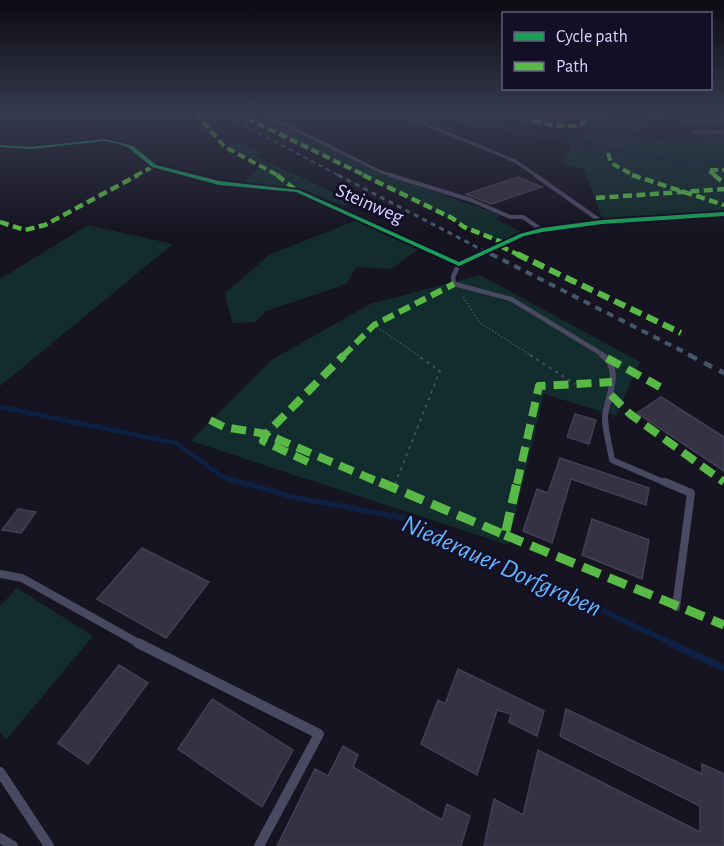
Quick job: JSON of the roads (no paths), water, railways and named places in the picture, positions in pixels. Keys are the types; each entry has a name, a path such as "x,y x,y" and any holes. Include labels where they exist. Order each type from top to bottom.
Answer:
{"street":[{"name":"Steinweg","path":"138,152 154,166 219,183 297,191 459,264"},
{"path":"459,264 522,235 542,230 602,222 724,214"}],"lane":[{"path":"343,152 381,172 471,200 510,217 523,217 534,222 542,230"},
{"path":"495,152 515,161 602,222"},
{"path":"459,264 453,277 454,284 511,299 607,358 613,374 611,395 605,417 612,460 691,493 676,607"},
{"path":"0,574 21,578 144,646 319,734 259,846"},
{"path":"0,772 49,846"},
{"path":"0,838 13,846"}],"waterway":[{"path":"625,152 696,162 724,160"},
{"name":"Niederauer Dorfgraben","path":"0,407 176,443 223,477 246,484"},
{"name":"Niederauer Dorfgraben","path":"241,482 293,497 410,519 673,644"},
{"name":"Niederauer Dorfgraben","path":"670,643 724,668"}],"railway":[{"path":"296,152 340,176"},
{"path":"338,175 494,256"},
{"path":"491,254 692,356"},
{"path":"689,355 724,373"}]}
